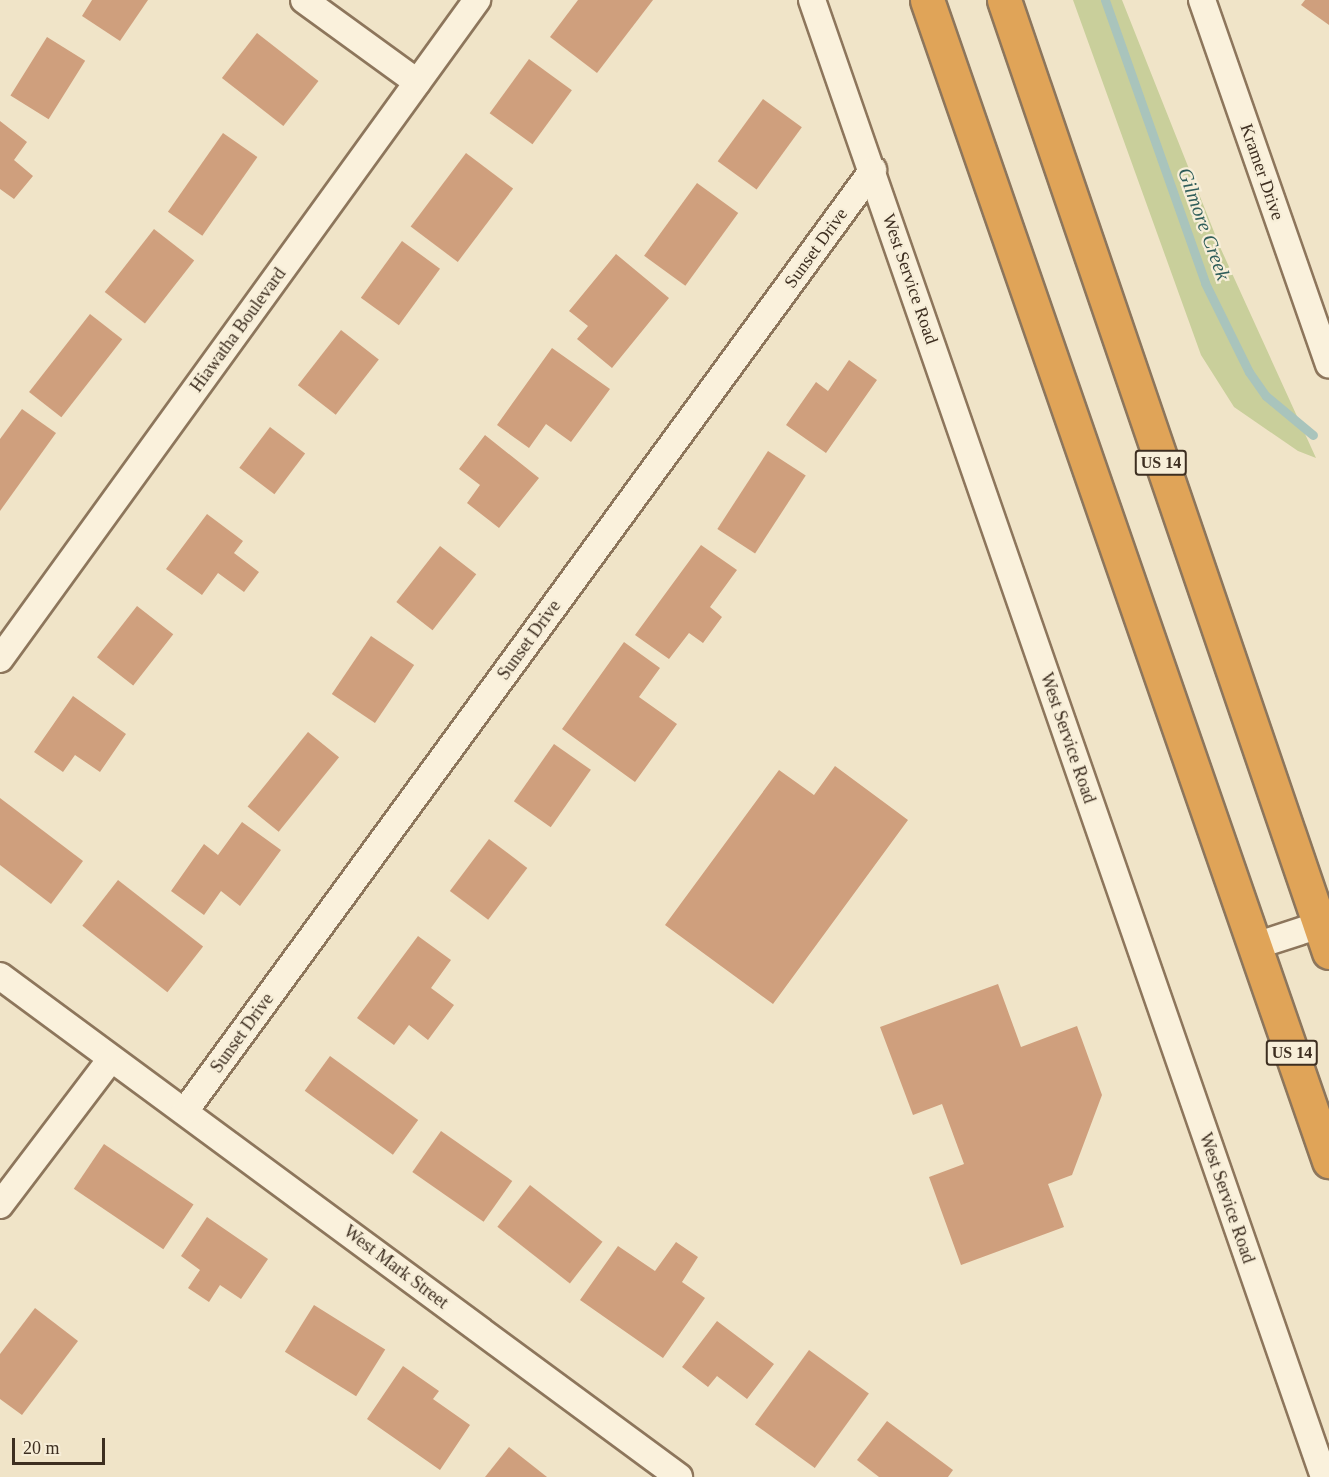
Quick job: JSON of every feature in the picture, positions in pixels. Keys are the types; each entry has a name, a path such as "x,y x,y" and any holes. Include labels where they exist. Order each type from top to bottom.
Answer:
{"highway":[{"path":"927,0 1255,946"},
{"name":"US 14","path":"1004,0 1326,933"},
{"name":"US 14","path":"1255,946 1329,1161"}],"street":[{"path":"304,0 417,82"},
{"name":"Hiawatha Boulevard","path":"0,659 477,0"},
{"name":"West Service Road","path":"812,0 873,170 1324,1477"},
{"name":"Kramer Drive","path":"1202,0 1324,336 1329,364"},
{"name":"Sunset Drive","path":"185,1111 873,170"},
{"path":"1255,946 1326,933"},
{"path":"0,976 111,1059 0,1205"},
{"name":"West Mark Street","path":"111,1059 185,1111 679,1477"}],"green space":[{"path":"1073,0 1122,0 1220,247 1316,458 1298,451 1234,407 1201,355"}],"building":[{"path":"92,0 148,0 120,41 82,16"},
{"path":"578,0 653,0 597,73 550,37"},
{"path":"1305,0 1329,0 1329,25 1301,5"},
{"path":"257,33 318,81 283,126 222,78"},
{"path":"47,37 85,61 49,119 10,96"},
{"path":"529,59 572,90 532,144 490,113"},
{"path":"763,99 802,127 757,190 718,161"},
{"path":"0,121 27,142 14,160 33,176 14,199 0,189"},
{"path":"223,133 257,157 202,236 168,212"},
{"path":"466,153 513,189 458,262 411,226"},
{"path":"697,183 738,213 685,286 644,256"},
{"path":"154,229 194,260 145,323 105,292"},
{"path":"402,241 440,269 399,325 361,298"},
{"path":"616,254 669,298 612,368 577,339 588,326 569,311"},
{"path":"90,314 122,339 61,417 29,392"},
{"path":"341,330 379,360 336,415 298,385"},
{"path":"552,348 610,389 571,442 546,424 529,448 497,425"},
{"path":"849,360 877,380 826,453 786,425 816,382 828,391"},
{"path":"22,409 56,433 0,511 0,439"},
{"path":"270,427 305,453 274,494 239,468"},
{"path":"485,435 539,478 499,528 467,503 480,485 459,469"},
{"path":"768,451 806,476 755,554 717,529"},
{"path":"207,514 243,541 234,553 259,572 244,592 218,573 202,595 166,569"},
{"path":"701,545 737,570 710,607 722,617 703,643 689,633 669,659 635,635"},
{"path":"440,546 476,574 433,630 396,602"},
{"path":"137,606 173,634 133,686 97,657"},
{"path":"371,636 414,665 375,723 332,694"},
{"path":"624,642 660,668 639,697 677,724 635,782 562,729"},
{"path":"73,696 126,734 100,772 75,755 63,772 34,752"},
{"path":"308,732 339,757 279,832 248,807"},
{"path":"554,744 591,770 551,827 514,801"},
{"path":"835,766 908,820 773,1004 665,925 779,770 814,795"},
{"path":"0,798 83,861 51,904 0,865"},
{"path":"242,822 281,850 240,906 221,891 204,915 171,891 204,844 218,855"},
{"path":"489,839 527,868 488,920 450,891"},
{"path":"118,880 203,946 167,992 82,926"},
{"path":"418,936 451,960 431,988 454,1005 428,1040 409,1025 394,1045 357,1018"},
{"path":"998,984 1021,1047 1077,1026 1102,1095 1072,1175 1048,1184 1064,1227 961,1265 929,1177 964,1164 942,1104 913,1115 880,1027"},
{"path":"330,1056 418,1120 393,1155 305,1091"},
{"path":"441,1131 512,1181 484,1222 412,1172"},
{"path":"104,1144 194,1204 163,1249 74,1189"},
{"path":"530,1185 602,1242 570,1283 497,1227"},
{"path":"207,1217 268,1259 241,1299 220,1285 209,1302 188,1288 200,1270 181,1256"},
{"path":"676,1242 698,1257 682,1282 705,1298 663,1358 580,1300 618,1246 655,1271"},
{"path":"314,1305 385,1350 356,1396 285,1352"},
{"path":"35,1308 78,1341 22,1415 0,1399 0,1354"},
{"path":"717,1321 774,1364 747,1399 717,1376 708,1387 682,1367"},
{"path":"809,1350 869,1393 815,1468 755,1424"},
{"path":"403,1366 439,1391 433,1399 470,1425 440,1470 367,1419"},
{"path":"887,1421 953,1470 948,1477 879,1477 857,1460"},
{"path":"509,1447 547,1477 485,1477"}],"waterway":[{"name":"Gilmore Creek","path":"1105,0 1205,283 1249,372 1266,396 1313,435"}]}
